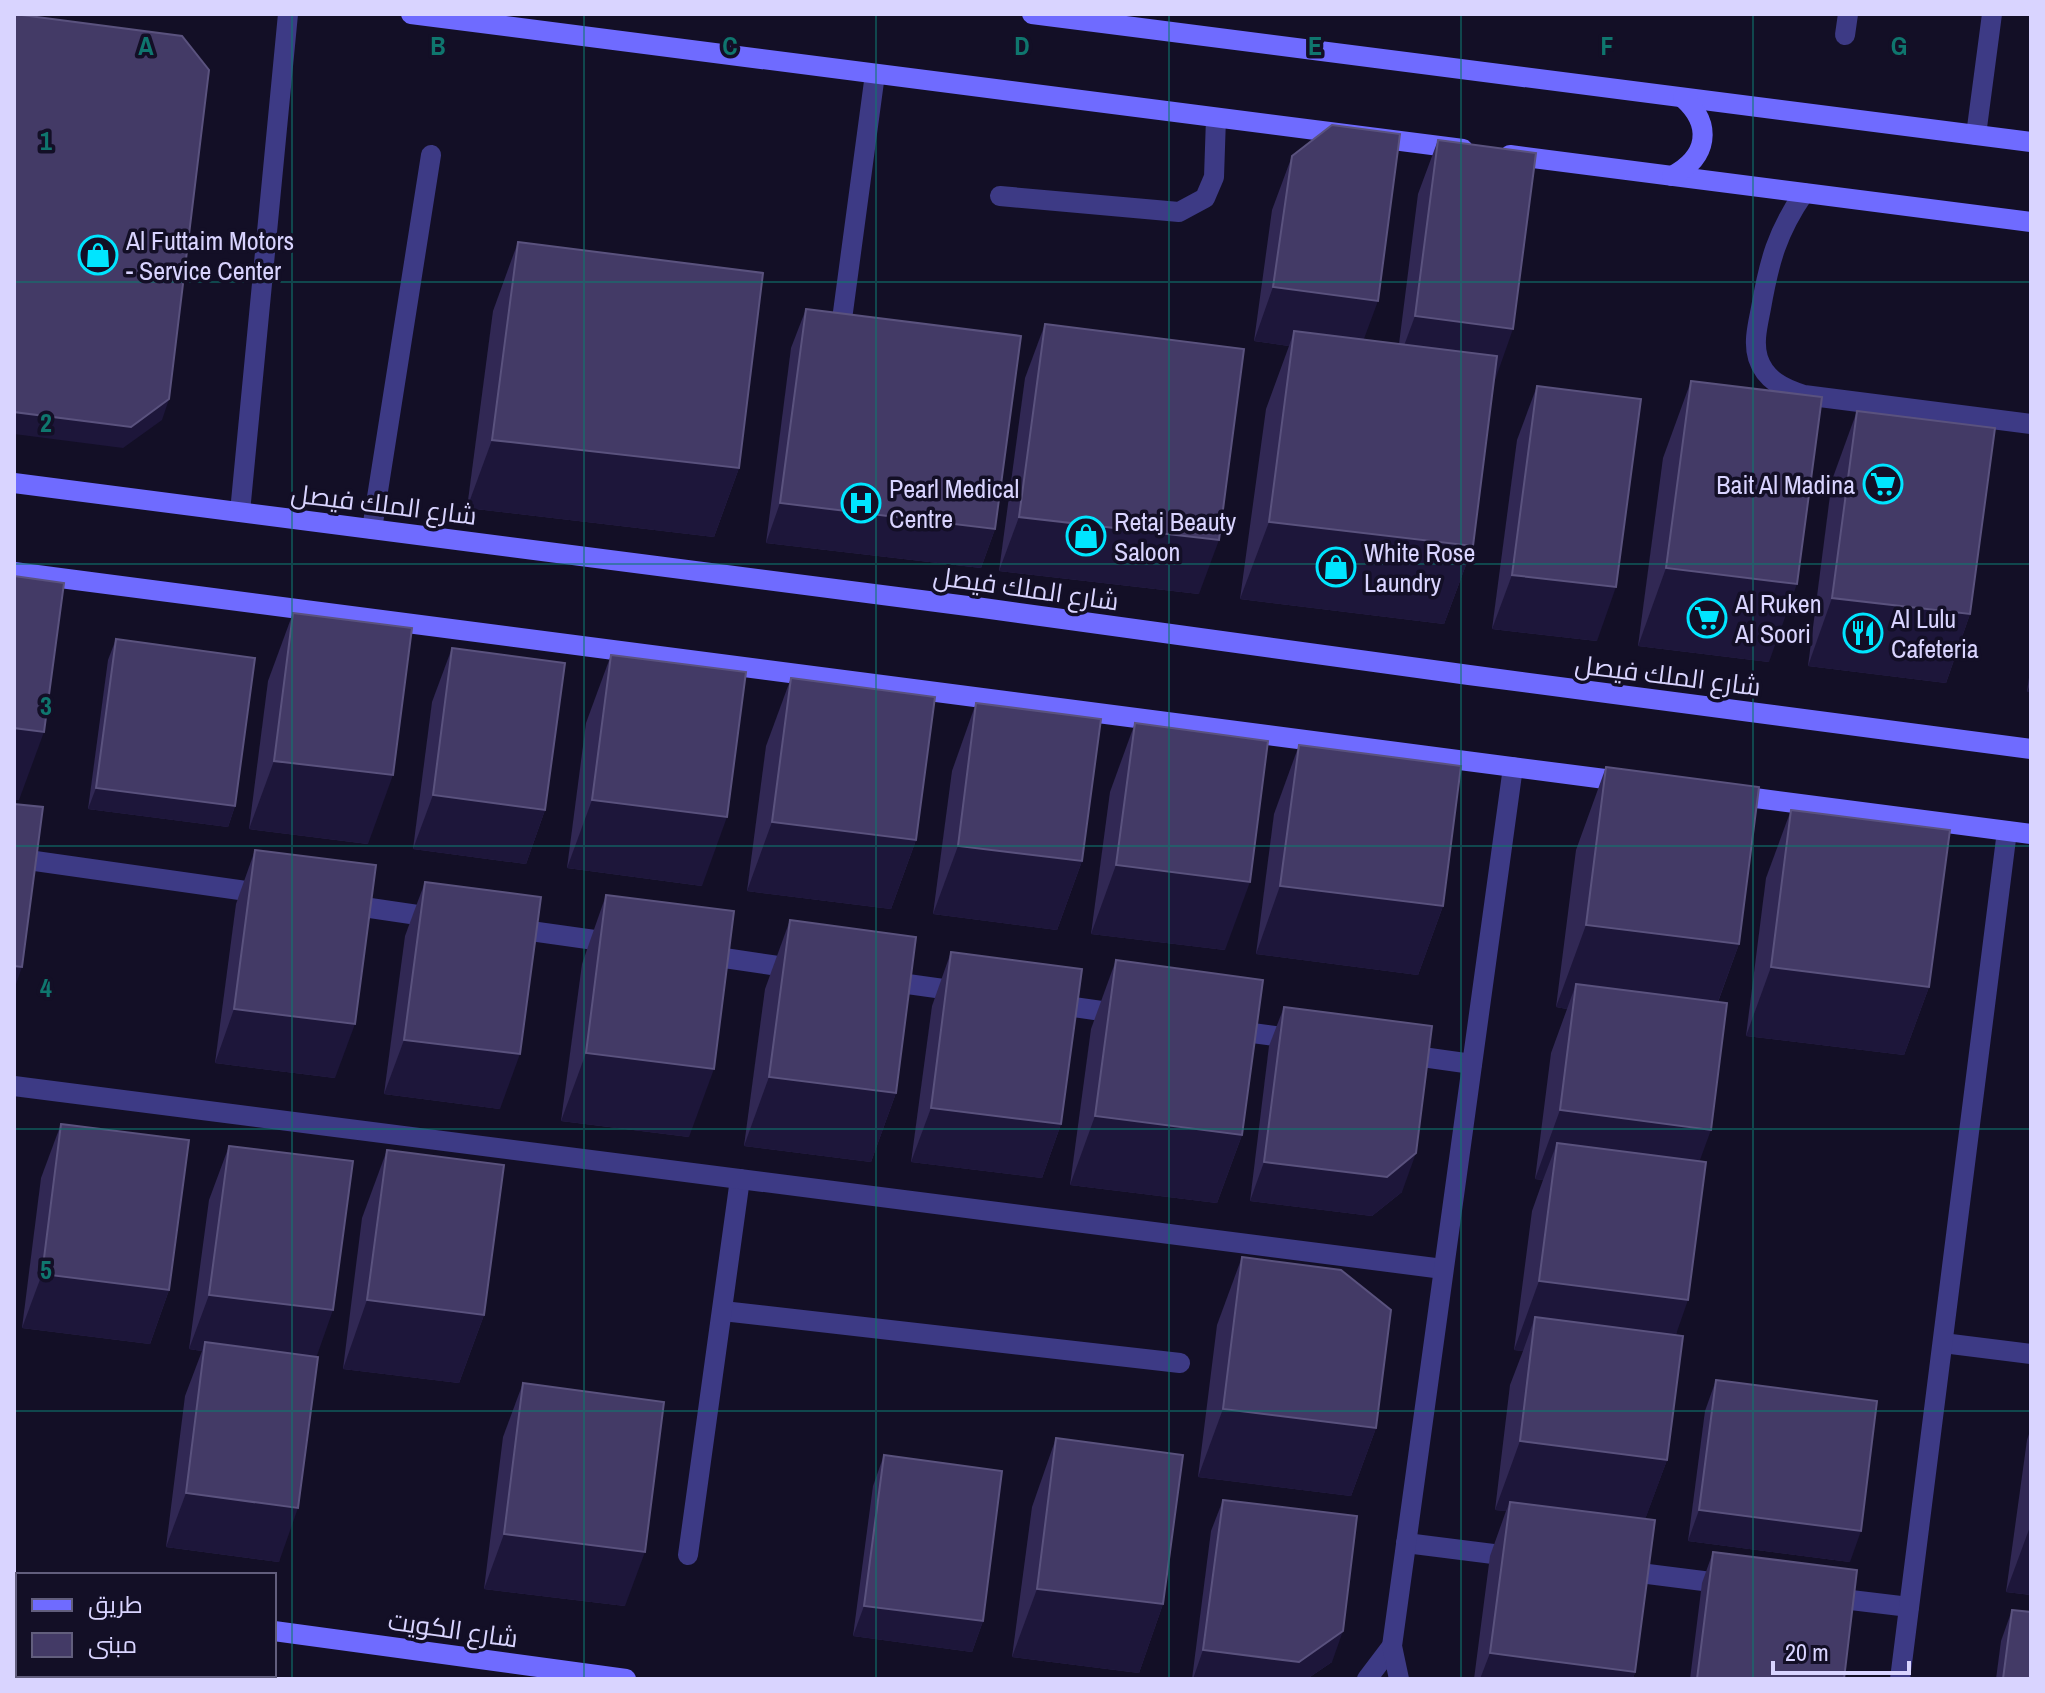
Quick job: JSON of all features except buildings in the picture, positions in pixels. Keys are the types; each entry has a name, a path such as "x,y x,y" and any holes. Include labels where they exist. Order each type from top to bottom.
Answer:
{"street":[{"path":"240,512 288,14"},
{"path":"411,14 2031,222"},
{"path":"1032,14 2031,142"},
{"path":"1845,35 1848,14"},
{"path":"1976,135 1992,14"},
{"path":"843,312 875,74"},
{"path":"1672,176 1687,168 1703,140 1702,124 1695,109 1683,98"},
{"path":"1000,196 1179,212 1205,198 1214,177 1216,118"},
{"path":"372,529 431,155"},
{"path":"1804,193 1779,234 1766,279 1756,337 1758,358 1768,376 1784,389 1804,395 2031,424"},
{"name":"شارع الملك فيصل","path":"14,483 983,608 2031,749"},
{"path":"14,572 1650,785"},
{"path":"1399,1679 1392,1646 1513,767"},
{"path":"1711,793 2031,834"},
{"path":"1900,1679 2007,831"},
{"path":"14,858 280,895"},
{"path":"328,902 453,920"},
{"path":"484,924 641,946"},
{"path":"688,953 813,971"},
{"path":"861,977 986,995"},
{"path":"1033,1002 1143,1017"},
{"path":"1205,1026 1315,1042"},
{"path":"1378,1050 1472,1064"},
{"path":"14,1086 1443,1269"},
{"path":"688,1555 740,1179"},
{"path":"723,1311 1180,1363"},
{"path":"1943,1343 2031,1354"},
{"path":"1406,1543 1543,1561"},
{"path":"1604,1568 1741,1586"},
{"path":"1802,1594 1909,1607"},
{"name":"شارع الكويت","path":"276,1631 626,1679"},
{"path":"1367,1679 1392,1646"}],"place":[{"name":"Al Futtaim Motors - Service Center","path":"98,255"},
{"name":"Bait Al Madina","path":"1883,484"},
{"name":"Pearl Medical Centre","path":"861,503"},
{"name":"Retaj Beauty Saloon","path":"1086,536"},
{"name":"White Rose Laundry","path":"1336,567"},
{"name":"Al Ruken Al Soori","path":"1707,618"},
{"name":"Al Lulu Cafeteria","path":"1863,633"}]}
